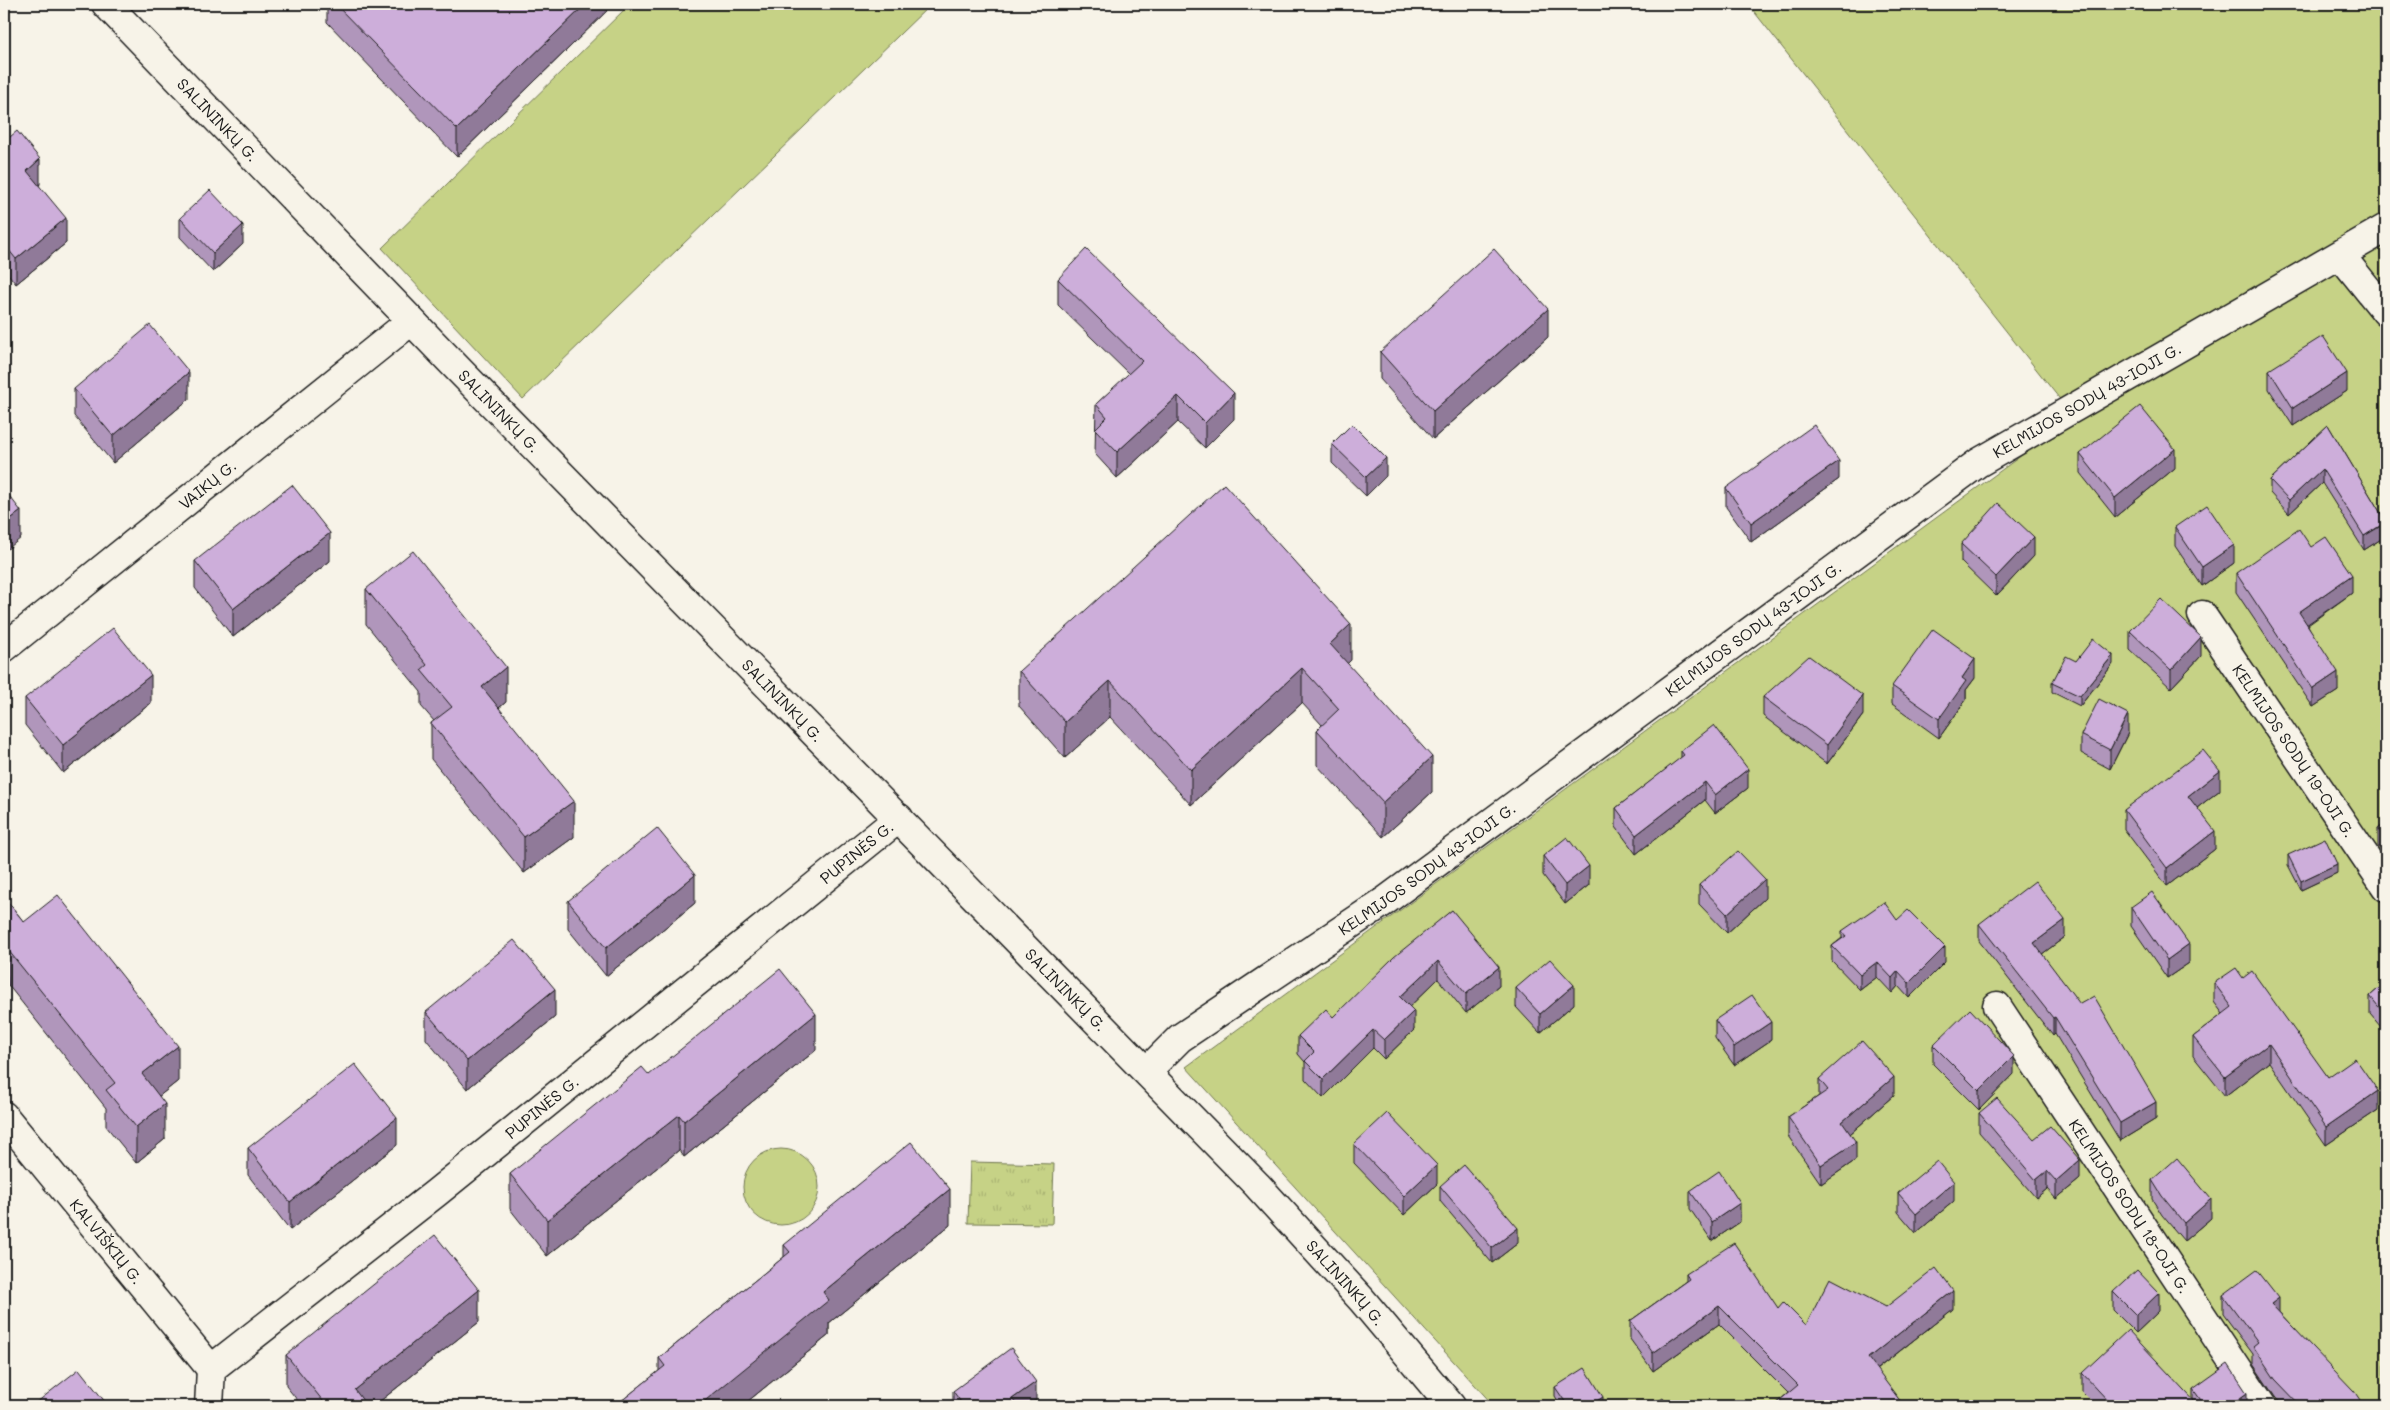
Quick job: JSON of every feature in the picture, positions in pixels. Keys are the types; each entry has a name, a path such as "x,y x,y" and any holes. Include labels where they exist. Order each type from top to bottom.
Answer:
{"street":[{"name":"SALININKŲ G.","path":"106,4 411,321 1257,1185 1356,1293 1451,1406"},
{"name":"KELMIJOS SODŲ 43-IOJI G.","path":"1147,1071 1180,1038 1385,902 1978,463 2386,228"},
{"path":"2340,256 2386,312"},
{"name":"VAIKŲ G.","path":"4,648 411,321"},
{"name":"KELMIJOS SODŲ 19-OJI G.","path":"2202,615 2386,887"},
{"name":"PUPINĖS G.","path":"211,1368 436,1193 899,818"},
{"name":"KELMIJOS SODŲ 18-OJI G.","path":"1997,1006 2262,1406"},
{"name":"KALVIŠKIŲ G.","path":"4,1116 211,1368"},
{"path":"209,1406 211,1368"}],"green space":[{"path":"630,4 931,4 523,399 382,248"},
{"path":"1748,4 2386,4 2386,1406 1494,1406 1186,1067 2074,417"},
{"path":"781,1149 795,1152 808,1160 816,1173 819,1187 816,1201 808,1214 795,1222 781,1225 767,1222 754,1214 746,1201 743,1187 746,1173 754,1160 767,1152"},
{"path":"970,1162 1054,1164 1052,1224 968,1223"}],"building":[{"path":"335,4 586,4 457,129"},
{"path":"17,131 40,159 27,171 66,218 16,259 4,244 4,142"},
{"path":"210,190 243,225 213,253 180,218"},
{"path":"1086,249 1234,393 1205,423 1178,396 1117,452 1095,429 1107,417 1096,404 1142,361 1058,279"},
{"path":"1494,249 1548,309 1433,411 1380,352"},
{"path":"150,325 189,372 113,436 74,389"},
{"path":"2323,336 2347,373 2293,408 2269,370"},
{"path":"2140,406 2175,449 2115,498 2080,454"},
{"path":"1352,424 1386,458 1366,477 1332,444"},
{"path":"1814,425 1839,461 1751,523 1726,488"},
{"path":"2328,425 2386,522 2364,536 2322,469 2289,500 2270,480"},
{"path":"1224,484 1351,624 1330,644 1432,757 1383,802 1317,730 1339,709 1302,668 1191,770 1110,681 1065,722 1019,671"},
{"path":"292,485 330,533 233,609 195,561"},
{"path":"4,489 21,511 4,524"},
{"path":"1998,503 2034,537 1996,577 1961,544"},
{"path":"2207,505 2234,545 2202,567 2175,527"},
{"path":"2299,529 2311,547 2326,537 2352,575 2299,612 2338,672 2313,689 2236,573"},
{"path":"413,551 506,667 482,687 574,801 524,837 431,723 452,707 421,670 427,665 366,589"},
{"path":"2161,599 2201,637 2171,670 2130,631"},
{"path":"113,628 151,675 63,745 25,698"},
{"path":"1933,629 1975,659 1962,678 1966,681 1939,719 1892,686"},
{"path":"2093,639 2113,655 2080,696 2052,683 2066,656 2076,661"},
{"path":"1809,656 1863,696 1827,745 1763,697"},
{"path":"2099,699 2128,714 2110,750 2081,735"},
{"path":"1714,725 1748,769 1715,795 1705,782 1636,835 1616,808 1684,755 1681,751"},
{"path":"2203,750 2220,771 2188,796 2215,831 2167,868 2124,810"},
{"path":"2386,823 2386,840 2378,829"},
{"path":"657,828 695,875 606,948 568,901"},
{"path":"1567,837 1589,866 1565,885 1543,856"},
{"path":"2325,838 2337,864 2301,881 2288,855"},
{"path":"1738,851 1765,879 1727,914 1699,885"},
{"path":"2035,881 2065,920 2034,943 2080,1004 2094,996 2156,1102 2120,1123 2055,1017 2053,1018 1979,924"},
{"path":"2152,892 2189,944 2167,960 2131,907"},
{"path":"58,895 178,1046 142,1074 165,1104 136,1127 106,1090 115,1083 8,950 4,953 4,897 24,922"},
{"path":"1884,902 1897,920 1908,910 1945,947 1909,983 1898,971 1892,978 1877,962 1860,975 1832,946 1846,936 1842,931"},
{"path":"1452,910 1499,967 1466,994 1438,961 1400,997 1414,1011 1384,1040 1373,1030 1323,1079 1305,1061 1314,1052 1298,1036 1326,1009 1333,1017 1394,957"},
{"path":"514,940 555,989 467,1061 426,1012"},
{"path":"1550,959 1574,985 1540,1014 1516,988"},
{"path":"2236,968 2243,978 2252,971 2328,1077 2355,1058 2378,1091 2326,1127 2269,1044 2225,1077 2193,1037 2232,1007 2214,983"},
{"path":"780,969 816,1014 684,1121 679,1115 547,1220 510,1174 642,1067 649,1075"},
{"path":"2386,982 2386,1016 2370,996"},
{"path":"1752,995 1771,1022 1734,1047 1715,1020"},
{"path":"1970,1009 2014,1056 1979,1091 1933,1045"},
{"path":"1862,1041 1894,1077 1842,1122 1856,1142 1821,1165 1788,1117 1828,1090 1819,1079"},
{"path":"355,1064 397,1118 290,1202 248,1148"},
{"path":"1997,1098 2034,1139 2050,1126 2080,1160 2056,1181 2047,1171 2036,1180 1979,1113"},
{"path":"1387,1113 1437,1165 1404,1196 1354,1144"},
{"path":"911,1142 950,1189 823,1292 829,1300 701,1404 702,1406 615,1406 665,1366 659,1358 790,1252 784,1245"},
{"path":"2177,1158 2211,1199 2184,1223 2162,1196 2152,1180"},
{"path":"1937,1161 1954,1182 1916,1214 1898,1193"},
{"path":"1464,1165 1518,1228 1492,1248 1440,1186"},
{"path":"1719,1171 1740,1203 1712,1222 1690,1191"},
{"path":"435,1235 479,1290 355,1390 367,1406 327,1406 286,1355"},
{"path":"1734,1243 1778,1308 1783,1302 1806,1325 1830,1278 1886,1307 1936,1268 1953,1291 1868,1358 1904,1406 1829,1406 1824,1399 1816,1406 1773,1406 1798,1385 1719,1306 1653,1353 1630,1321 1689,1279 1686,1274"},
{"path":"2137,1270 2159,1293 2136,1315 2113,1292"},
{"path":"2257,1270 2279,1298 2271,1304 2354,1391 2364,1406 2301,1406 2275,1379 2253,1346 2258,1342 2223,1295"},
{"path":"2128,1330 2199,1406 2113,1406 2082,1373"},
{"path":"1011,1348 1036,1382 1012,1399 1018,1406 961,1406 963,1405 953,1391"},
{"path":"2228,1364 2247,1393 2229,1406 2205,1406 2193,1389"},
{"path":"1585,1368 1603,1397 1589,1406 1568,1406 1555,1387"},
{"path":"79,1369 106,1403 102,1406 32,1406"},
{"path":"1663,1398 1668,1406 1650,1406"}]}
